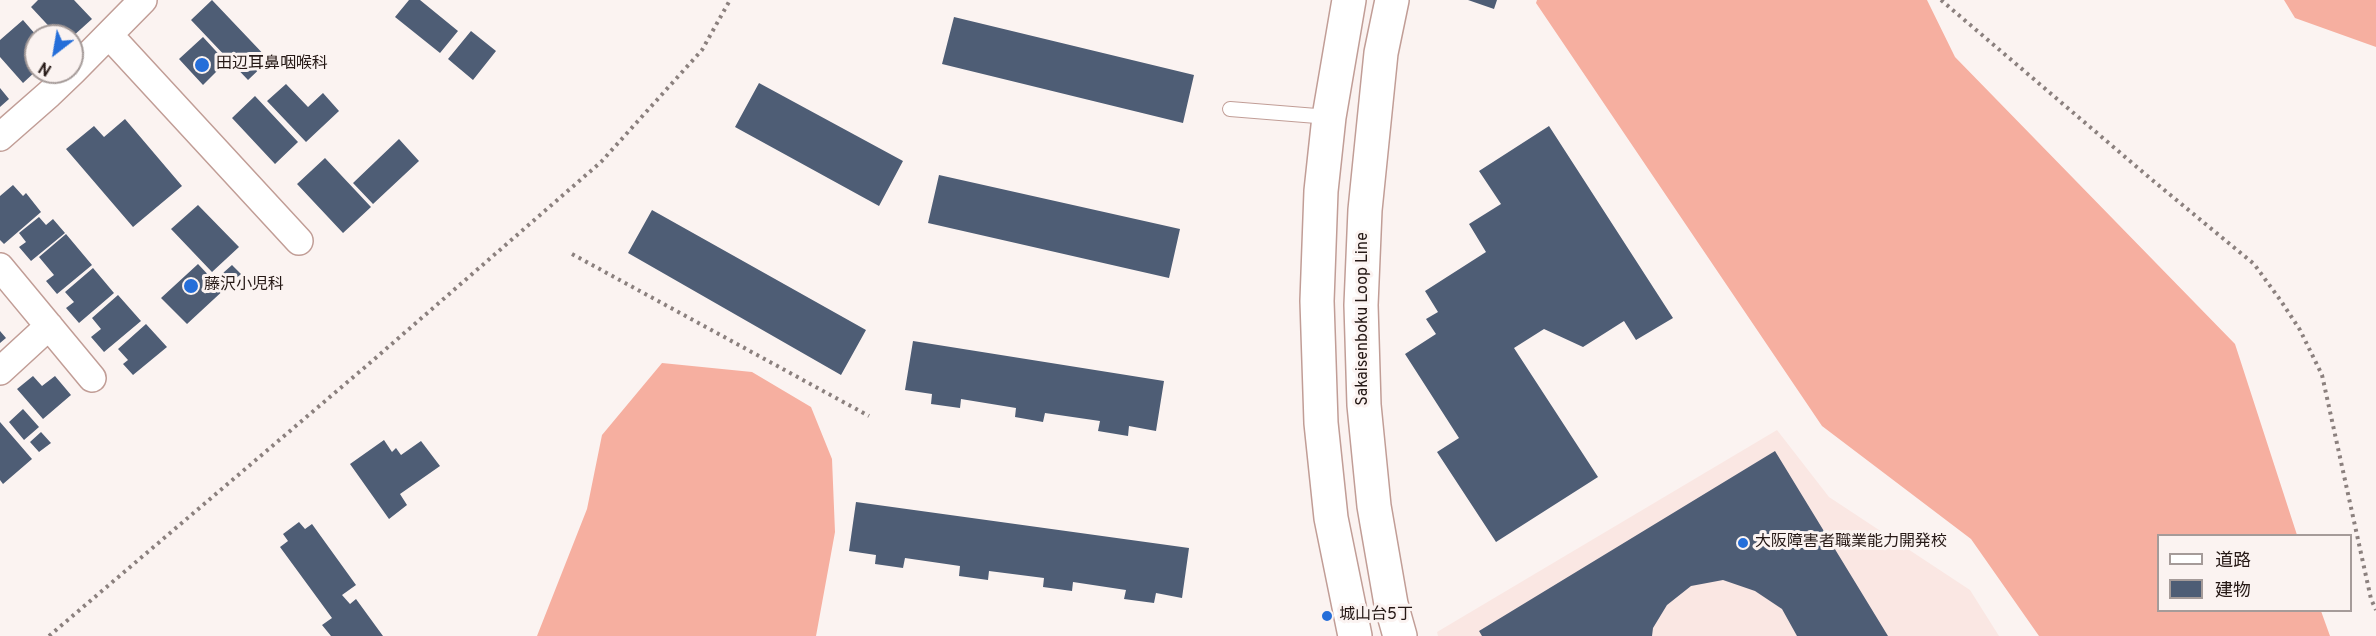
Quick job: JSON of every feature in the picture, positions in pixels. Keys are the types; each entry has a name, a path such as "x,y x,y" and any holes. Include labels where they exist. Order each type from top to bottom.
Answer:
{"main road":[{"path":"1349,0 1329,117 1321,191 1317,301 1322,423 1331,518 1355,636"},
{"name":"Sakaisenboku Loop Line","path":"1392,0 1381,53 1366,199 1361,305 1364,405 1374,506 1391,604 1400,636"}],"street":[{"path":"84,60 142,0"},
{"path":"109,34 299,241"},
{"path":"0,137 60,84"},
{"path":"0,267 92,378"},
{"path":"0,371 50,326"}],"lane":[{"path":"1230,109 1329,117"}],"path":[{"path":"49,636 371,362 601,162 702,50 730,0"},
{"path":"1941,0 2151,180 2254,264 2281,301 2300,330 2322,375 2371,599 2376,610"},
{"path":"572,254 868,416"}],"shaded area":[{"path":"1537,0 1927,0 1955,57 2235,344 2297,534 2157,534 2157,612 2321,612 2330,636 2039,636 1971,539 1822,426 1536,3"},
{"path":"2284,0 2376,0 2376,47 2295,18"},
{"path":"662,363 752,372 811,407 832,459 835,532 816,636 537,636 587,509 602,435"},
{"name":"大阪障害者職業能力開発校","path":"1777,430 1829,497 1970,590 1999,636 1438,636 1437,632"}],"building":[{"path":"38,0 74,0 92,19 84,26 84,24 47,24 31,7"},
{"path":"212,0 269,60 248,80 191,20"},
{"path":"409,0 420,0 458,31 440,53 395,17"},
{"path":"1468,0 1497,0 1494,9"},
{"path":"954,17 1194,75 1183,123 942,64"},
{"path":"23,20 26,24 24,24 23,83 0,57 0,40"},
{"path":"471,31 496,51 473,80 448,59"},
{"path":"203,37 226,62 203,85 179,59"},
{"path":"759,83 903,161 879,206 735,127"},
{"path":"286,84 308,107 323,93 339,111 306,142 267,101"},
{"path":"0,88 9,99 0,107"},
{"path":"255,96 298,142 275,164 232,118"},
{"path":"125,119 182,186 133,227 66,149 94,126 104,137"},
{"path":"1549,126 1673,318 1636,340 1624,321 1583,347 1544,329 1514,348 1598,477 1496,542 1437,452 1459,438 1405,354 1436,334 1426,319 1438,312 1425,291 1486,252 1469,224 1501,204 1479,171"},
{"path":"399,139 419,161 373,204 353,183"},
{"path":"325,158 371,207 343,233 297,184"},
{"path":"939,175 1180,229 1169,278 928,223"},
{"path":"13,185 23,196 26,193 41,212 4,244 0,240 0,196"},
{"path":"198,205 239,247 212,272 171,229"},
{"path":"652,210 866,330 841,375 628,253"},
{"path":"39,217 46,225 53,219 65,233 31,261 19,247 26,242 19,233"},
{"path":"66,234 92,265 57,294 46,281 54,275 39,257"},
{"path":"198,264 214,281 232,265 241,274 187,324 161,298"},
{"path":"93,268 114,293 79,323 66,308 74,302 65,292"},
{"path":"118,295 141,321 104,352 91,337 101,329 92,318"},
{"path":"146,324 167,347 133,375 123,364 128,360 118,349"},
{"path":"0,331 6,338 0,343"},
{"path":"913,341 1164,381 1156,431 1129,426 1128,436 1098,431 1100,421 1045,413 1043,422 1015,417 1016,408 961,399 960,408 931,404 932,394 905,390"},
{"path":"33,376 42,386 55,376 71,395 43,419 17,389"},
{"path":"23,409 39,427 24,440 9,422"},
{"path":"0,422 32,459 3,484 0,480"},
{"path":"41,432 51,443 39,452 30,442"},
{"path":"384,440 392,452 396,448 401,455 421,441 440,466 400,494 407,505 389,519 350,464"},
{"path":"1775,451 1888,636 1797,636 1782,609 1755,591 1723,580 1691,586 1667,605 1653,628 1652,636 1482,636 1479,631"},
{"path":"856,502 1189,548 1182,598 1156,593 1154,603 1124,599 1126,590 1073,582 1072,591 1043,587 1044,578 989,571 988,580 959,576 960,566 905,558 903,568 875,564 876,555 849,551"},
{"path":"299,522 305,529 312,524 356,585 342,595 350,604 356,599 383,636 331,636 322,625 332,618 280,547 288,541 283,534"}],"place":[{"name":"田辺耳鼻咽喉科","path":"202,65"},
{"name":"藤沢小児科","path":"191,286"},
{"name":"大阪障害者職業能力開発校","path":"1743,543"},
{"name":"城山台5丁","path":"1327,616"}]}
